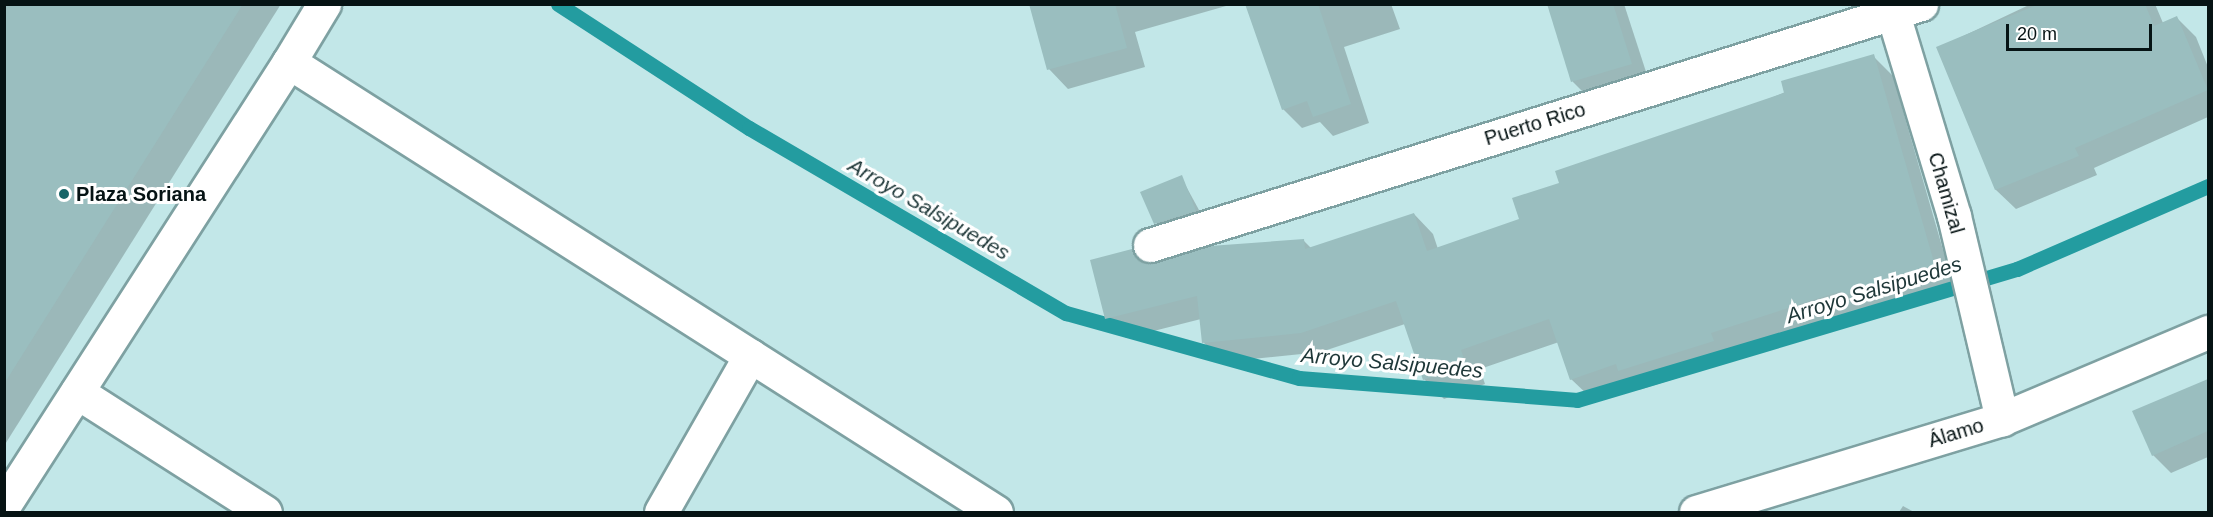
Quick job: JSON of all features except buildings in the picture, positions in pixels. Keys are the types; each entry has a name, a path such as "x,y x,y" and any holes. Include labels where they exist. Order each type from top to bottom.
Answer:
{"street":[{"path":"4,505 324,4"},
{"name":"Chamizal","path":"1901,7 1954,216 1982,350 2002,418"},
{"name":"Puerto Rico","path":"1150,245 1901,7"},
{"path":"289,62 996,513"},
{"name":"Álamo","path":"1696,513 2002,418 2208,332"},
{"path":"661,513 750,356"},
{"path":"77,392 265,513"}],"waterway":[{"name":"Arroyo Salsipuedes","path":"558,4 749,128 1066,313 1299,378 1577,400 2017,269 2208,186"}],"place":[{"name":"Plaza Soriana","path":"64,194"}]}
